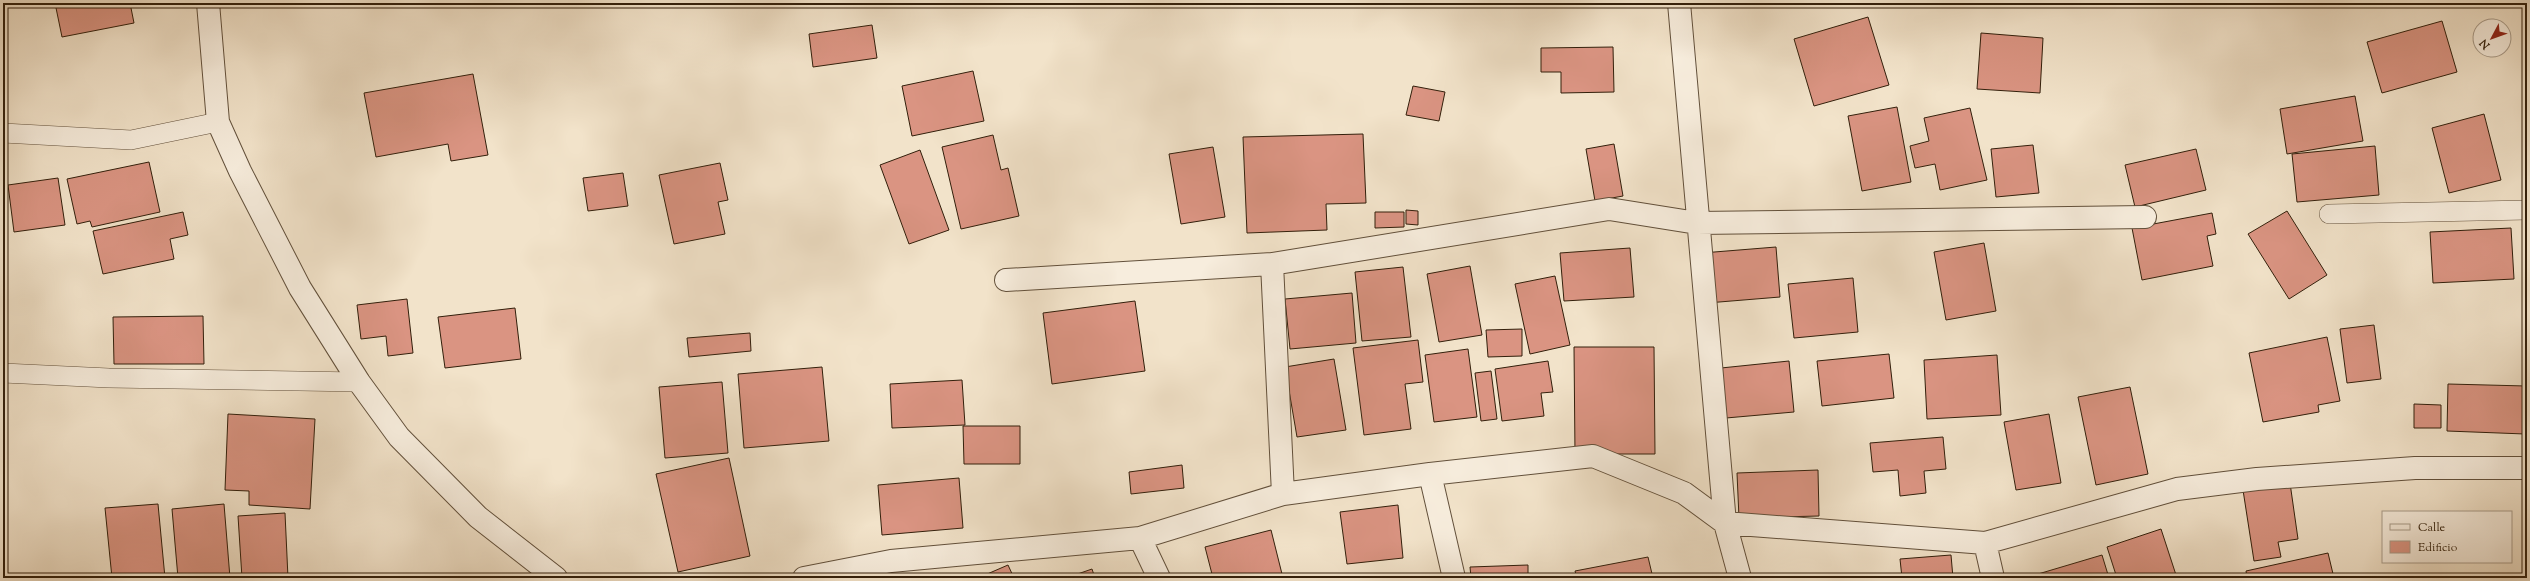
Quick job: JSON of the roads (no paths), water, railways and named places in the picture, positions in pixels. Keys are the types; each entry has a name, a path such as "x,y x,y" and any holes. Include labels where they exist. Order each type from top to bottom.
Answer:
{"street":[{"path":"208,3 218,122 300,288 359,382 400,437 478,517 556,578"},
{"path":"1679,3 1697,223 1725,523 1740,578"},
{"path":"1006,280 1272,264 1609,209 1697,223 2145,217"},
{"path":"1272,264 1282,494"},
{"path":"804,578 894,569 1140,538 1282,494 1430,474 1593,456 1684,493 1725,523 1984,543 2177,490 2257,479 2415,468 2527,468"},
{"path":"1430,474 1454,578"},
{"path":"1140,538 1159,578"},
{"path":"1984,543 1993,578"}],"lane":[{"path":"3,133 131,140 218,122"},
{"path":"2329,214 2527,210"},
{"path":"3,373 109,378 359,382"}]}
